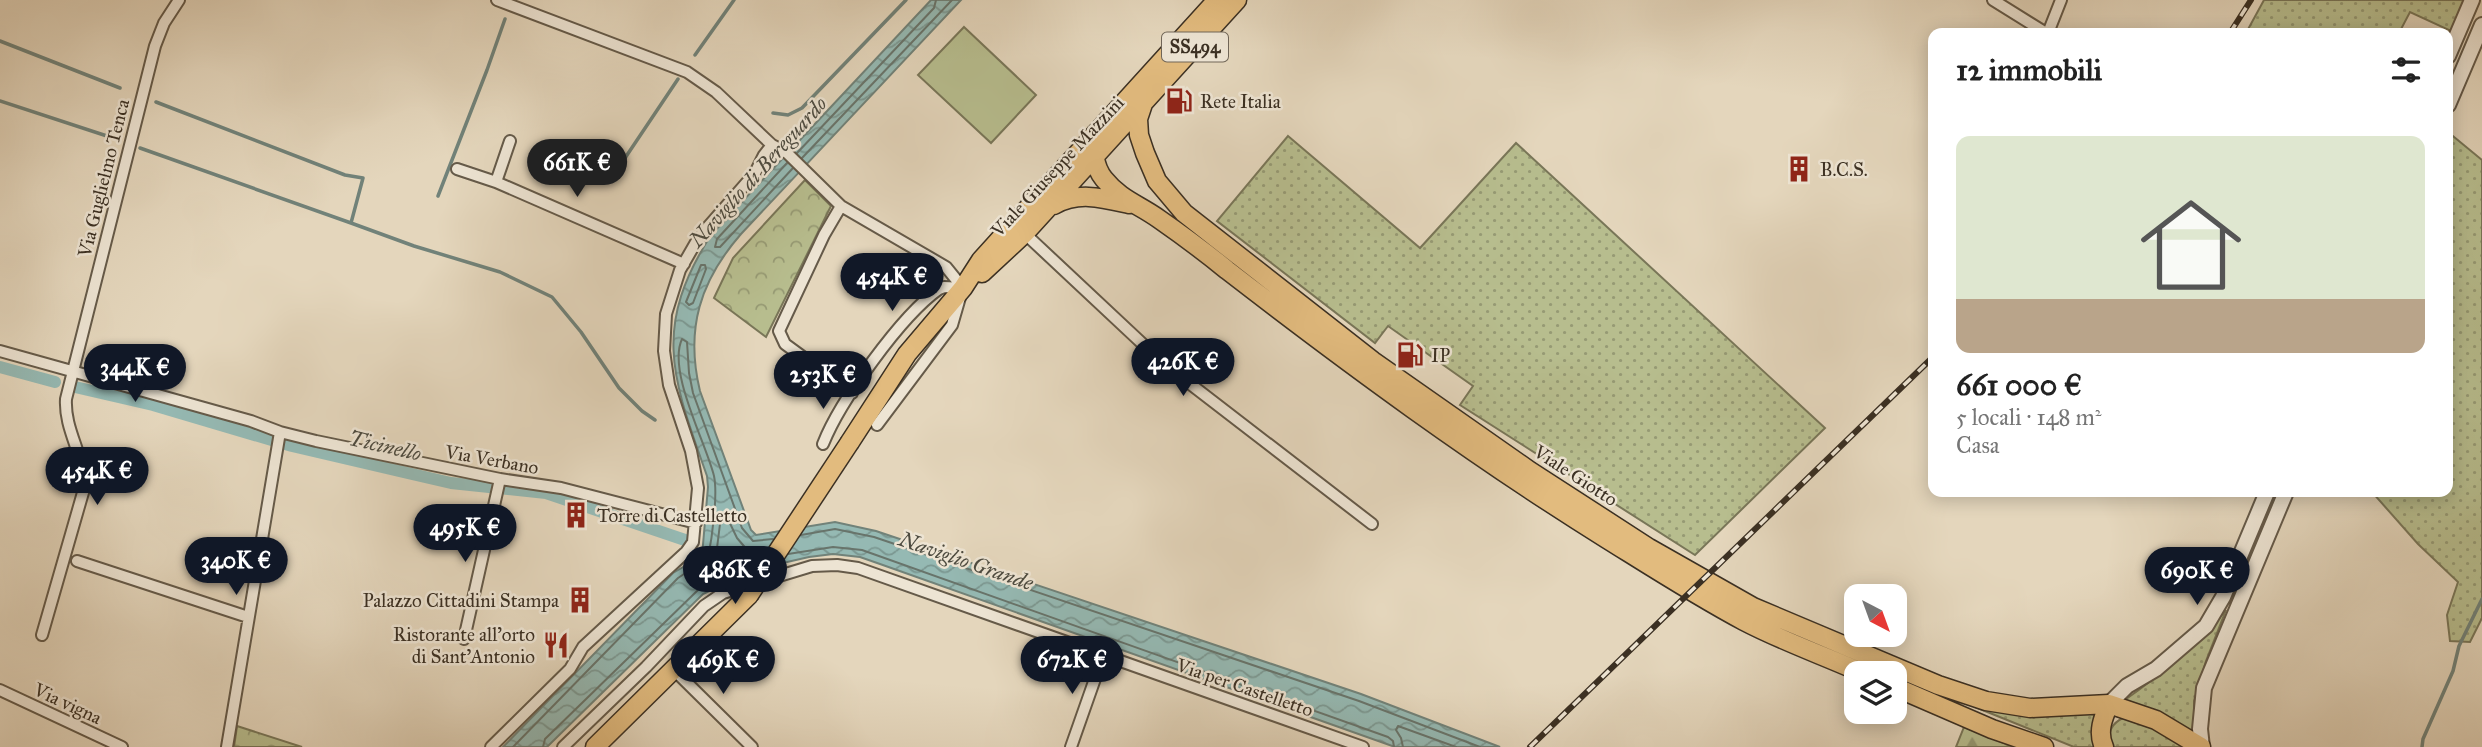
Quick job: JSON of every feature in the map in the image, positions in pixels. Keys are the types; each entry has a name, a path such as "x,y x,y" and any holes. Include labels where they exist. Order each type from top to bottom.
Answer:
{"main road":[{"name":"Viale Giuseppe Mazzini","path":"963,288 981,260 1020,215 1217,0"},
{"name":"Viale Giuseppe Mazzini","path":"963,288 989,267 1045,211 1237,0"},
{"name":"Viale Giotto","path":"1143,104 1138,119 1139,135 1157,181 1184,213 1373,361 1530,471 1648,548 1753,607 1938,685 1986,701 2030,708 2109,704 2156,719 2201,747"},
{"path":"1095,156 1093,148 1096,133"},
{"name":"Viale Giotto","path":"1095,156 1100,173 1114,190 1132,204 1156,217 1429,422 1525,488 1745,622 1844,665"},
{"name":"Viale Giotto","path":"1045,211 1063,200 1080,196 1132,204"},
{"name":"SS494","path":"595,747 749,595 907,354 963,288"},
{"path":"1907,692 1992,729 2044,747"},
{"path":"2104,747 2102,718 2109,704"}],"street":[{"name":"Via Guglielmo Tenca","path":"42,635 84,489 84,466 66,413 66,400 155,46 164,23 179,0"},
{"path":"497,0 687,72 716,92 772,145 787,153 841,206 946,267 963,288"},
{"path":"1993,0 2039,28"},
{"path":"2049,28 2061,0"},
{"path":"2453,44 2472,0"},
{"path":"2453,93 2482,25"},
{"path":"2468,57 2482,47"},
{"path":"496,182 510,141"},
{"path":"491,747 570,669 583,647 690,548 693,542 696,479 691,451 669,385 664,351 666,314 684,264 699,237 755,173 772,145"},
{"path":"457,169 496,182 684,264"},
{"path":"841,206 818,246 779,331 785,344 852,393"},
{"path":"1020,215 1020,229 1163,363 1372,524"},
{"path":"823,444 852,393 895,331 933,293 944,287 963,288"},
{"path":"877,425 952,325 963,288"},
{"name":"Via Verbano","path":"0,351 260,424 280,435 500,482 561,488 696,523"},
{"path":"227,747 280,435"},
{"path":"464,639 500,482"},
{"path":"2109,704 2127,686 2156,670 2206,626 2223,597 2265,497"},
{"path":"2201,747 2204,688 2284,497"},
{"path":"77,561 248,617"},
{"name":"Via per Castelletto","path":"563,747 646,667 704,606 723,593 812,566 837,565 858,568 1363,747"},
{"path":"1071,747 1103,656"},
{"path":"673,670 751,747"},
{"name":"Via vigna","path":"0,690 122,747"}],"green space":[{"path":"2264,0 2466,0 2453,32 2453,28 2444,28 2410,12 2402,28 2249,28"},
{"path":"964,27 1036,95 991,143 918,75"},
{"path":"1288,136 1420,248 1516,143 1825,428 1695,555 1460,405 1473,386 1388,326 1375,343 1217,221"},
{"path":"2453,136 2482,160 2482,618 2470,642 2450,641 2447,615 2458,582 2418,544 2376,497 2453,497"},
{"path":"805,180 831,206 766,337 714,298 733,258"},
{"path":"2226,610 2194,701 2194,735 2122,702 2177,660"},
{"path":"1975,707 2011,712 2099,713 2099,747 2074,747"},
{"path":"2125,717 2158,727 2184,747 2112,747 2111,729"},
{"path":"237,726 302,747 234,747"},
{"path":"1964,727 2014,747 1956,747"}],"water":[{"path":"931,0 961,0 741,234 715,270 706,288 696,326 694,347 700,391 751,530 756,535 835,522 876,531 1361,694 1500,747 1395,747 860,557 833,554 752,570 703,594 547,747 503,747 673,573 702,556 707,476 685,411 674,354 674,327 680,299 692,268 711,235"}],"waterway":[{"path":"695,55 734,0"},
{"name":"Naviglio di Bereguardo","path":"773,113 788,115 802,108 906,0"},
{"path":"438,196 505,19"},
{"path":"0,41 120,88"},
{"path":"607,172 619,167 678,79"},
{"path":"0,101 110,137"},
{"path":"156,102 345,175 363,178 351,223 414,246 500,272 552,297 581,332 619,388 655,420"},
{"path":"140,148 351,223"},
{"name":"Ticinello","path":"0,367 55,382"},
{"name":"Ticinello","path":"75,387 153,405 292,446 451,483 546,493 685,540"},
{"path":"2422,747 2453,671 2459,646 2482,599"}],"railway":[{"path":"2233,28 2251,0"},
{"path":"1530,747 1928,362"}],"place":[{"name":"Rete Italia","path":"1179,101"},
{"name":"B.C.S.","path":"1799,169"},
{"name":"IP","path":"1410,355"},
{"name":"Torre di Castelletto","path":"576,515"},
{"name":"Palazzo Cittadini Stampa","path":"580,600"},
{"name":"Ristorante all'orto di Sant'Antonio","path":"556,645"}],"water label":[{"name":"Naviglio Grande","path":"966,561"}]}
